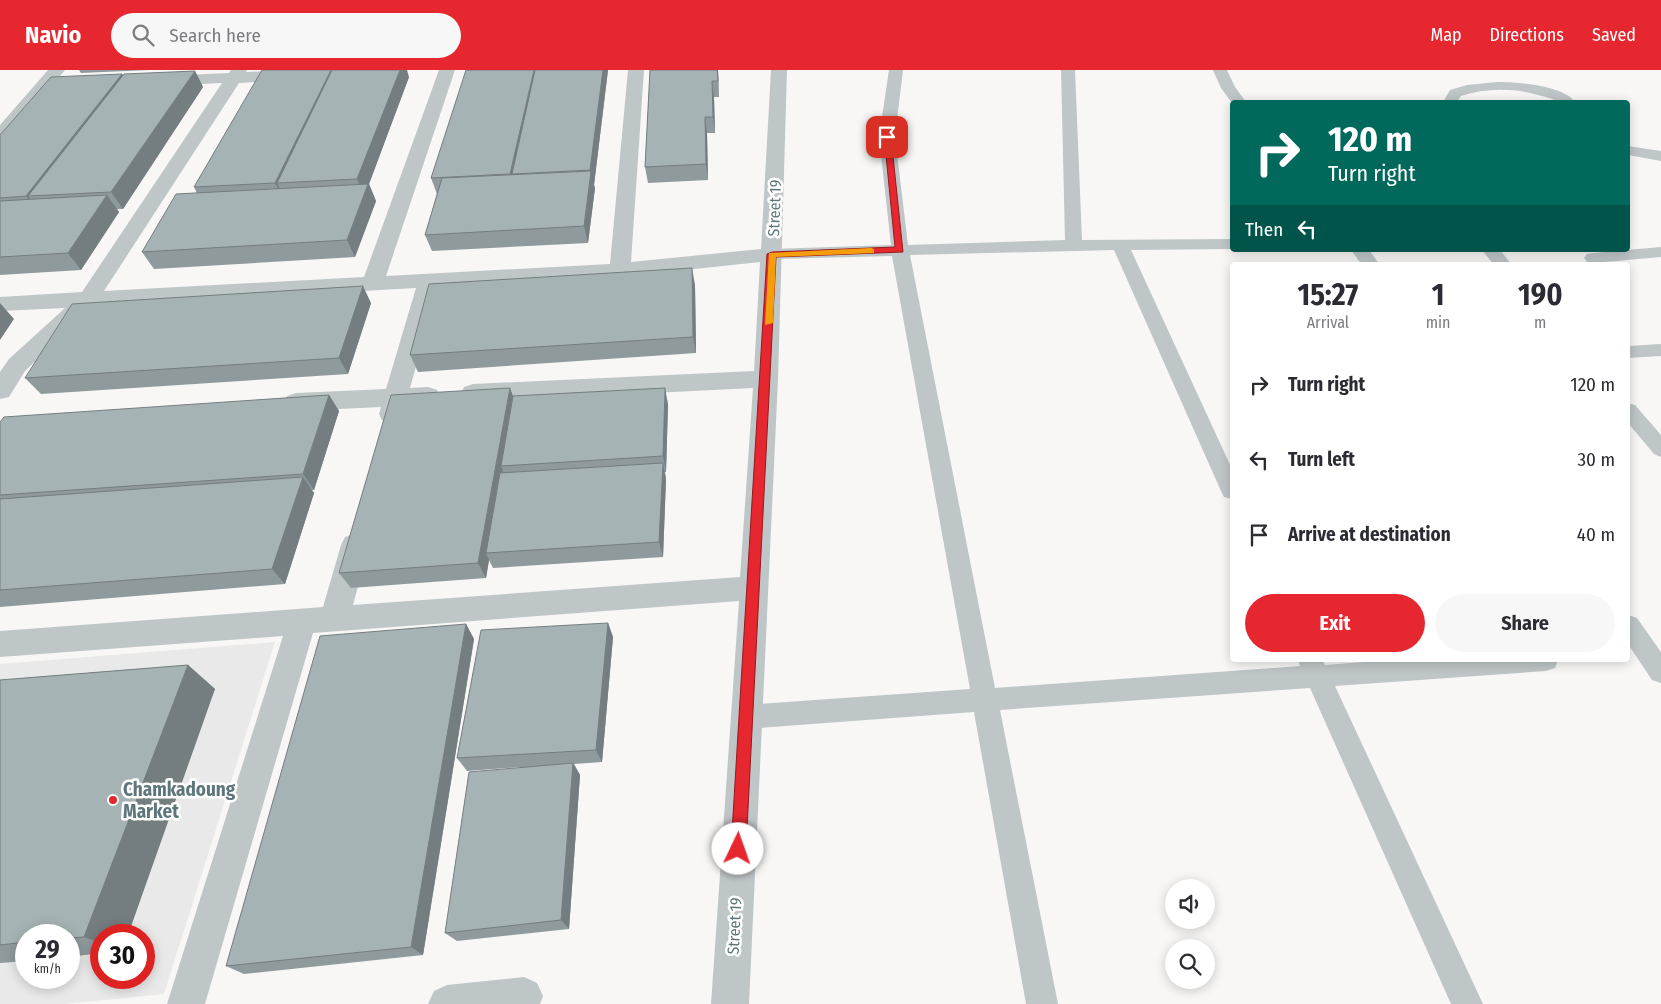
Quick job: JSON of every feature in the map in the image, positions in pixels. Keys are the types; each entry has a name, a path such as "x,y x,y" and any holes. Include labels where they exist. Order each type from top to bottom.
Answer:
{"street":[{"path":"373,283 447,70"},
{"path":"620,270 636,70"},
{"name":"Street 19","path":"730,1004 766,379 779,70"},
{"path":"145,82 236,74 312,74"},
{"path":"0,391 17,365 89,298 236,74"},
{"path":"0,136 44,86 62,78"},
{"path":"0,304 620,270 772,254"},
{"path":"385,436 429,280"},
{"path":"277,403 766,379"},
{"path":"335,618 361,522"},
{"path":"0,644 753,588"},
{"path":"186,1004 302,621"},
{"path":"446,1004 524,996"}],"lane":[{"path":"896,70 887,137 900,250 1042,1004"},
{"path":"1068,70 1074,245"},
{"path":"1220,70 1228,88 1237,100"},
{"path":"1451,100 1455,93 1470,87 1535,88 1564,100"},
{"path":"1630,151 1661,156"},
{"path":"1120,244 1230,487"},
{"path":"772,254 1074,245 1230,244"},
{"path":"1493,252 1501,262"},
{"path":"1593,258 1661,252"},
{"path":"1630,352 1661,350"},
{"path":"1630,412 1661,449"},
{"path":"1630,629 1645,660"},
{"path":"746,717 986,700 1313,668 1488,662"},
{"path":"1313,668 1467,1004"}],"shaded area":[{"name":"Chamkadoung Market","path":"275,642 164,994 65,1004 0,1004 0,664"}],"building":[{"path":"262,70 331,70 275,183 194,187"},
{"path":"332,70 400,70 357,179 277,183"},
{"path":"466,70 534,70 510,174 431,178"},
{"path":"535,70 603,70 590,170 512,174"},
{"path":"650,70 717,70 718,81 712,81 713,117 705,117 706,164 645,167"},
{"path":"195,71 111,192 28,196 124,74"},
{"path":"122,74 26,196 0,198 0,135 51,77"},
{"path":"591,171 584,226 425,235 442,178"},
{"path":"368,184 347,240 142,252 176,194"},
{"path":"107,195 68,253 0,257 0,201"},
{"path":"692,268 693,337 410,355 429,284"},
{"path":"363,286 339,358 25,378 72,304"},
{"path":"510,388 478,563 339,573 391,395"},
{"path":"665,388 663,456 501,466 513,396"},
{"path":"329,395 303,474 0,495 0,422 4,417"},
{"path":"663,463 659,542 486,553 500,473"},
{"path":"303,477 272,569 0,590 0,499"},
{"path":"608,623 596,750 457,758 481,630"},
{"path":"466,624 411,947 226,966 320,636"},
{"path":"188,665 84,937 80,937 80,924 15,924 15,943 0,945 0,680"},
{"path":"573,763 561,920 445,933 469,772"}],"slow traffic":[{"path":"769,323 772,254 871,251"}],"place":[{"name":"Chamkadoung Market","path":"113,800"}],"route":[{"path":"738,849 772,254 900,250 887,137"}]}
